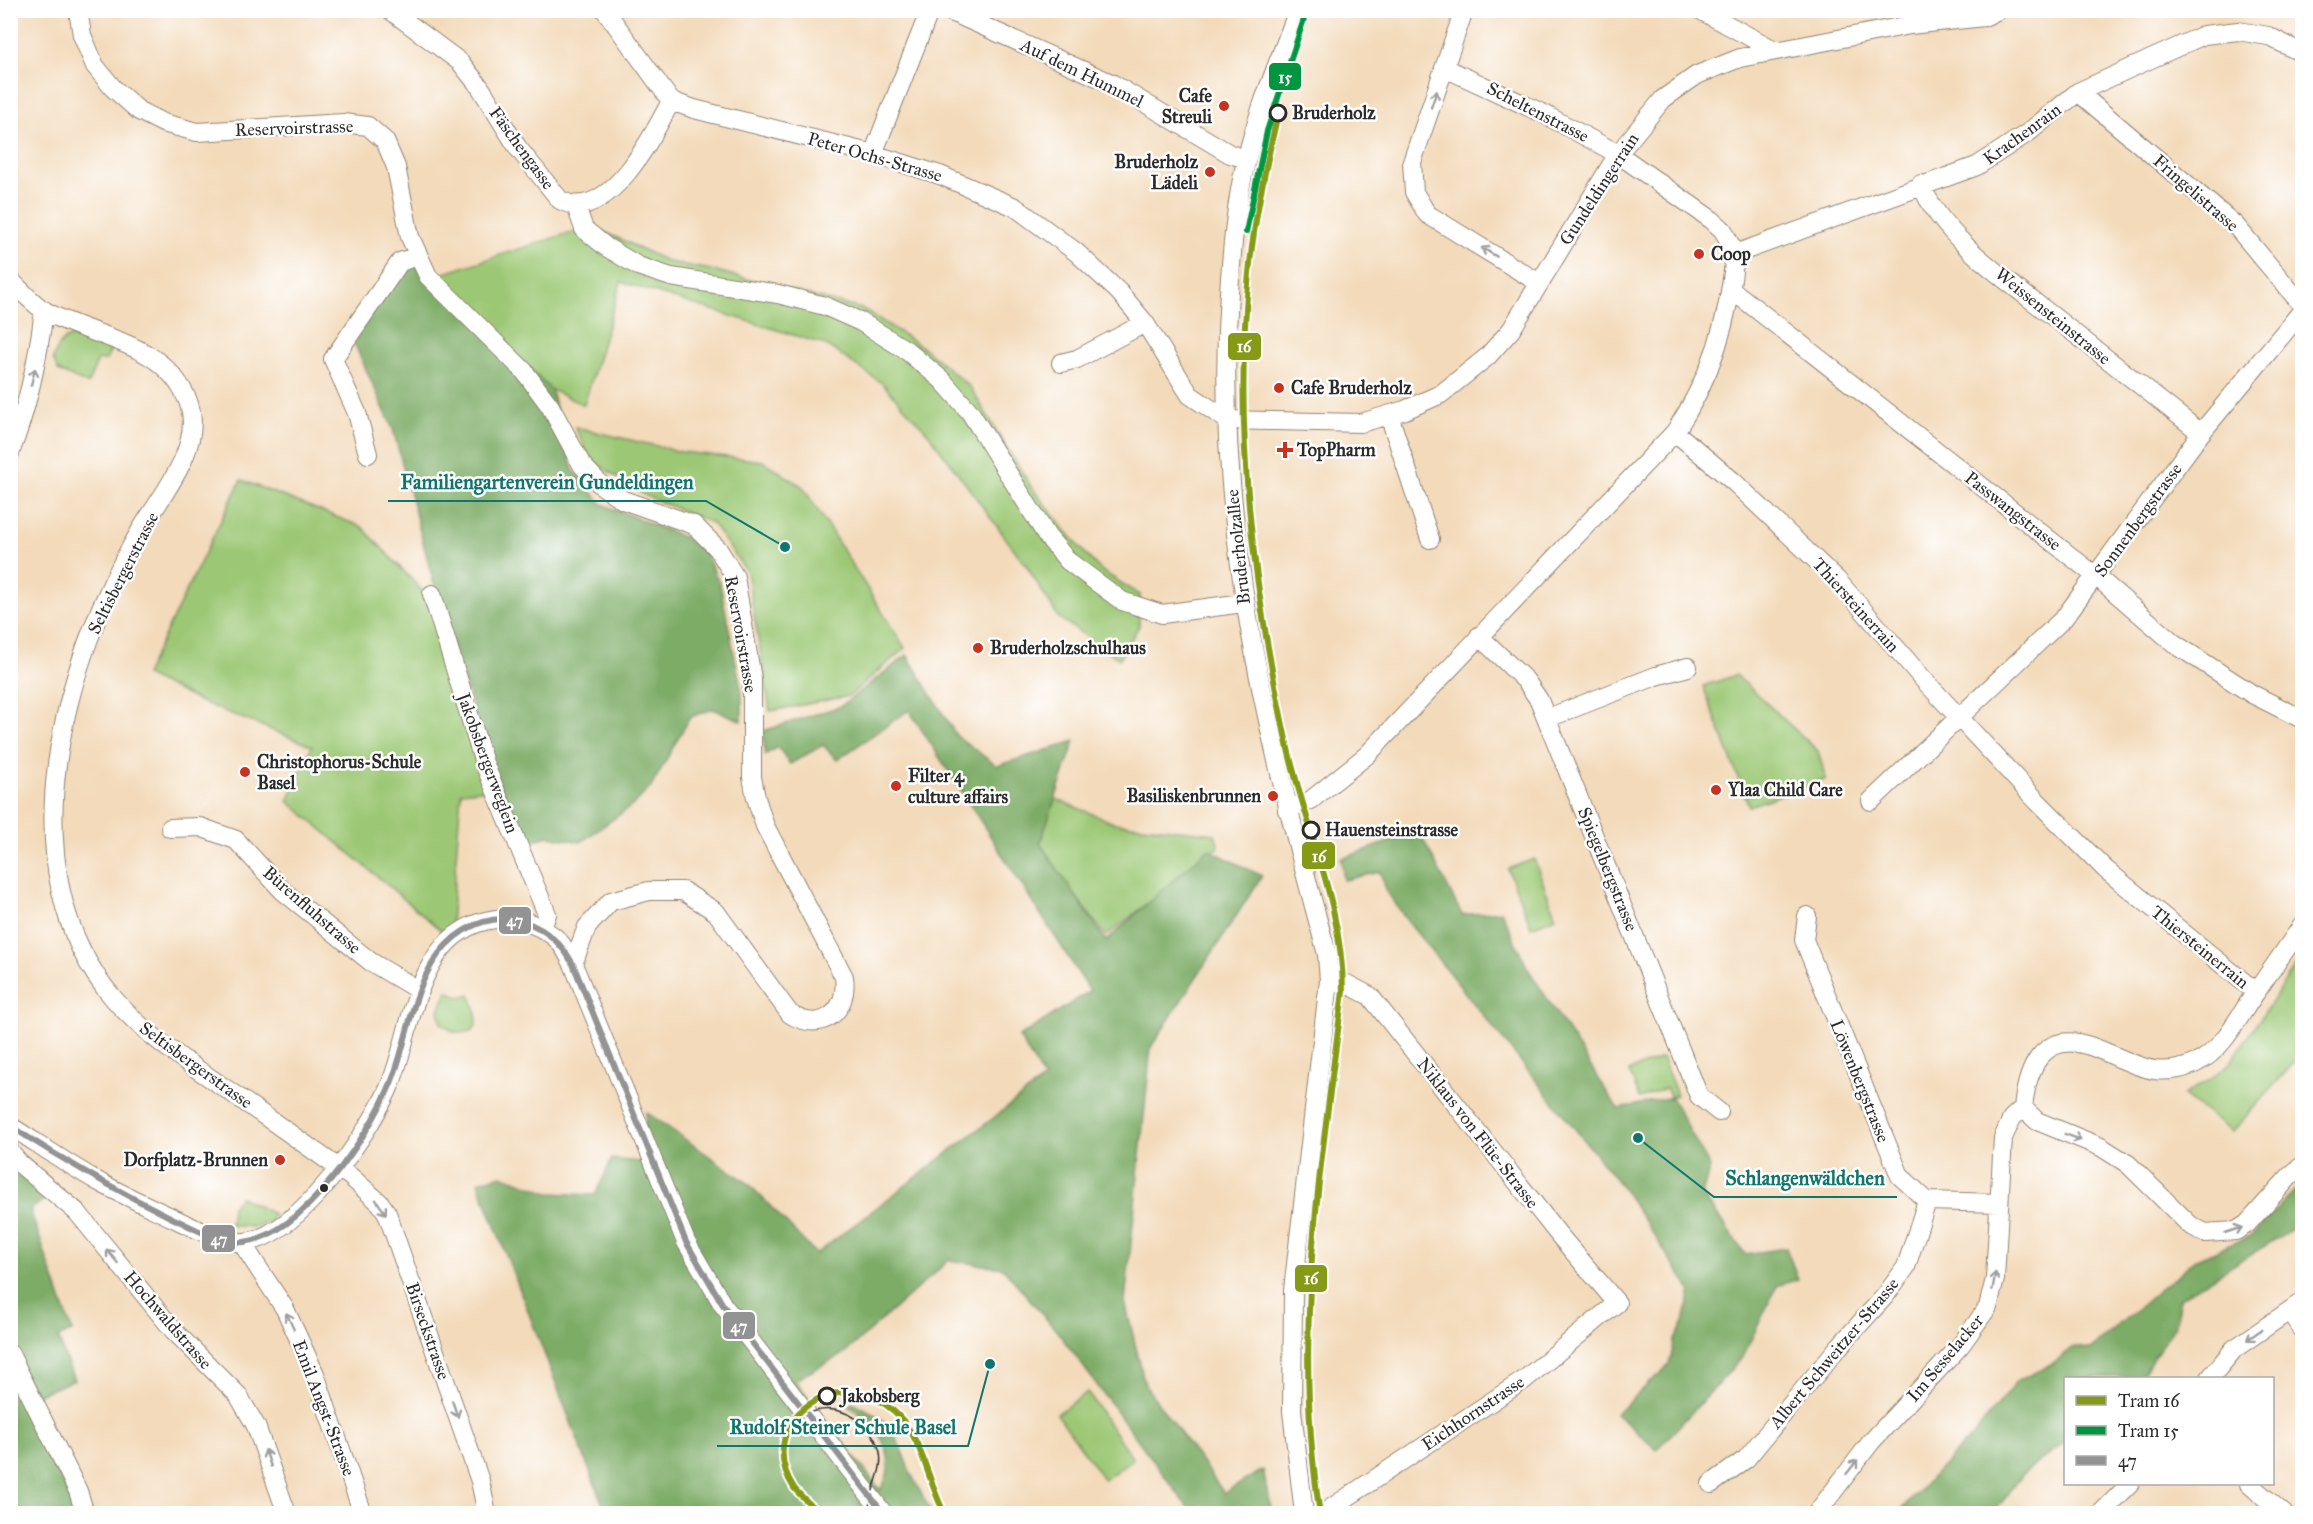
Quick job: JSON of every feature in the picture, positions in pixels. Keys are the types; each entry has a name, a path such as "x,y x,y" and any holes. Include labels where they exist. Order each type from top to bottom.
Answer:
{"street":[{"name":"Reservoirstrasse","path":"78,10 82,35 95,66 112,88 139,111 164,123 197,132 343,123 368,126 385,141 396,167 410,237 428,276 524,371 550,406 582,465 601,485 623,500 694,525 724,558 735,577 752,679 752,777 756,798 765,826 844,977 846,990 842,1004 834,1014 821,1020 798,1019 790,1014 716,912 683,891 650,891 611,901 586,927 573,964"},
{"name":"Fäschengasse","path":"390,10 460,62 480,87 518,148 560,200 576,206"},
{"path":"605,10 671,101 645,150 625,176 586,205 576,206 584,229 606,247 638,266 671,277 778,294 825,306 861,322 906,350 942,380 970,412 1047,536 1068,561 1122,601 1162,614 1243,603"},
{"path":"873,154 930,10"},
{"name":"Bruderholzallee","path":"1298,10 1246,159 1231,266 1226,343 1227,420 1234,530 1243,603 1287,810 1327,954 1329,981 1293,1290 1292,1411 1304,1514"},
{"path":"1464,10 1412,162 1414,192 1427,214 1539,283"},
{"path":"1700,10 1776,51"},
{"name":"Gundeldingerrain","path":"1227,420 1361,423 1389,415 1441,394 1487,357 1511,330 1618,154 1663,99 1697,75 1740,58 1965,14 1984,17 1998,10"},
{"name":"Auf dem Hummel","path":"958,13 1113,84 1230,153 1246,159"},
{"name":"Krachenrain","path":"1735,254 1921,184 1977,166 2029,132 2078,92 2204,35 2238,31 2268,36 2302,53"},
{"name":"Scheltenstrasse","path":"1445,68 1544,114 1618,154 1712,220 1723,230 1735,254"},
{"name":"Fringelistrasse","path":"2078,92 2235,225 2302,305"},
{"name":"Peter Ochs-Strasse","path":"671,101 694,109 873,154 940,175 1015,207 1076,252 1119,292 1145,323 1190,395 1227,420"},
{"name":"Weissensteinstrasse","path":"1921,184 1929,204 1959,238 2006,279 2200,434"},
{"path":"1287,810 1311,800 1367,755 1675,432 1690,408 1715,356 1732,290 1735,254"},
{"path":"368,454 357,413 333,359 400,262 417,256"},
{"name":"Seltisbergerstrasse","path":"10,280 44,310 147,352 173,373 189,404 191,436 179,468 140,532 106,597 71,694 60,746 54,803 55,860 68,919 106,989 143,1029 338,1168"},
{"name":"Passwangstrasse","path":"1732,290 2097,577 2175,644 2252,694 2302,719"},
{"path":"10,453 24,418 39,355 44,310"},
{"name":"Sonnenbergstrasse","path":"1871,801 2064,618 2097,577 2200,434 2302,311"},
{"path":"1061,363 1077,359 1145,323"},
{"path":"1389,415 1430,539"},
{"name":"Thiersteinerrain","path":"1675,432 1742,490 1837,580 1923,679 1961,717 2037,801 2105,869 2256,992 2213,1051 2200,1062 2186,1067 2156,1070 2089,1046 2067,1043 2055,1045 2035,1062 2025,1089 2024,1108"},
{"name":"Jakobsbergerweglein","path":"432,594 484,763 547,914 542,929"},
{"name":"Spiegelbergstrasse","path":"1479,636 1526,681 1548,718 1699,1096 1719,1112"},
{"path":"1548,718 1656,676 1688,667"},
{"name":"Bürenfluhstrasse","path":"170,828 200,827 236,840 283,891 371,962 420,991"},
{"name":"Löwenbergstrasse","path":"1807,915 1804,940 1890,1155 1900,1176 1927,1201"},
{"path":"10,1126 99,1182 205,1233 242,1243 275,1233 302,1209 338,1168 390,1086 431,963 450,938 470,924 493,918 542,929 561,944 573,964 686,1242 723,1305 884,1514"},
{"path":"2256,992 2302,926"},
{"name":"Niklaus von Flüe-Strasse","path":"1329,981 1347,984 1370,996 1559,1235 1617,1303"},
{"path":"2024,1108 2037,1121 2056,1131 2101,1147 2128,1164 2190,1225 2205,1233 2236,1231 2247,1224 2290,1176 2302,1166"},
{"name":"Im Sesselacker","path":"1816,1514 1871,1442 1960,1346 1982,1317 1995,1279 2003,1138 2012,1118 2024,1108"},
{"name":"Hochwaldstrasse","path":"10,1152 19,1163 77,1212 174,1331 208,1368 238,1395 256,1426 287,1514"},
{"name":"Birseckstrasse","path":"338,1168 371,1194 387,1213 480,1481 487,1514"},
{"path":"1927,1201 1999,1203"},
{"name":"Albert Schweitzer-Strasse","path":"1711,1484 1746,1459 1836,1350 1885,1296 1906,1266 1927,1201"},
{"name":"Emil Angst-Strasse","path":"242,1243 285,1309 315,1374 363,1514"},
{"name":"Eichhornstrasse","path":"1322,1514 1524,1380 1617,1303"},
{"path":"2211,1377 2234,1349 2296,1306 2302,1329"},
{"path":"10,1354 78,1491 85,1514"},
{"path":"2100,1514 2129,1485"},
{"path":"2249,1485 2284,1514"}],"green space":[{"path":"598,229 669,262 716,271 865,310 924,348 970,387 1031,487 1086,555 1102,571 1140,595 1139,626 1119,659 1058,617 1028,568 928,433 883,384 826,345 621,282 584,405 551,390 435,276 566,234"},
{"path":"417,256 551,390 573,470 602,504 684,537 705,553 720,584 742,692 742,721 713,709 690,717 651,787 633,805 581,842 548,836 524,843 491,765 440,607 393,429 350,334"},
{"path":"77,335 111,349 106,360 98,360 88,384 58,371 53,359 61,343"},
{"path":"575,427 682,452 763,461 803,487 905,648 849,696 770,711 747,572 712,523 644,495 590,459"},
{"path":"241,480 362,527 430,599 489,789 461,792 450,938 288,801 312,746 199,701 145,675"},
{"path":"907,655 956,735 997,766 1075,741 1040,843 1106,941 1208,849 1262,876 1151,1047 1125,1302 1145,1385 1224,1493 1263,1470 1272,1513 1192,1513 1060,1335 1003,1268 949,1260 845,1353 795,1380 880,1490 886,1478 888,1466 883,1442 869,1422 848,1406 852,1403 883,1421 899,1444 932,1513 606,1513 478,1182 502,1175 549,1193 595,1195 612,1159 641,1162 646,1112 748,1183 816,1254 1044,1079 1019,1037 1090,991 909,710 837,760 823,745 790,764 778,747 765,755 763,731 841,706"},
{"path":"1736,675 1818,751 1826,779 1749,806 1703,686"},
{"path":"1039,792 1114,823 1215,834 1219,847 1106,936 1024,828"},
{"path":"1419,831 1462,915 1501,911 1528,969 1618,1109 1671,1097 1710,1167 1702,1194 1745,1254 1786,1248 1798,1279 1777,1286 1742,1358 1657,1450 1616,1414 1669,1365 1675,1340 1684,1322 1691,1291 1622,1187 1408,922 1387,892 1380,872 1344,880 1341,859"},
{"path":"1534,859 1556,917 1531,927 1508,869"},
{"path":"2302,956 2302,1057 2300,1056 2232,1132 2183,1095 2210,1079 2231,1062"},
{"path":"447,991 461,997 470,994 477,1022 471,1031 454,1032 441,1023 439,1010"},
{"path":"1662,1058 1677,1095 1671,1097 1666,1088 1640,1098 1629,1071"},
{"path":"10,1162 50,1195 30,1210 72,1331 58,1338 74,1380 24,1400 59,1471 75,1513 17,1513 11,1496"},
{"path":"2297,1188 2302,1198 2302,1223 2180,1298 2175,1325 2141,1377 2064,1377 2064,1443 2023,1474 1994,1513 1898,1513 1974,1434 2016,1382 2053,1363 2074,1347 2090,1349 2196,1259 2251,1236"},
{"path":"240,1197 274,1214 271,1221 253,1227 230,1225 232,1206"},
{"path":"1087,1392 1133,1459 1104,1480 1057,1414"}],"tram line":[{"name":"15","path":"1246,232 1267,131 1307,10"},
{"name":"16","path":"1278,113 1251,253 1243,391 1249,508 1274,682 1294,771 1330,896 1341,959 1343,991 1318,1187 1309,1316 1308,1381 1312,1447 1320,1514"},
{"name":"16","path":"820,1514 794,1488 784,1464 784,1441 793,1421 808,1405 828,1395 851,1393 875,1399 898,1415 906,1425 914,1437 945,1514"},
{"path":"783,1452 788,1433 797,1420 811,1412 826,1410 841,1412 856,1419 869,1430 880,1455 881,1463 869,1505 869,1514"}],"transit line":[{"name":"47","path":"10,1126 110,1186 207,1234 235,1242 244,1242 266,1235 289,1221 311,1202 351,1154 391,1083 419,992 432,964 447,945 464,931 483,922 503,919 523,922 542,930 559,944 573,964 686,1242 723,1305 884,1514"}],"place":[{"name":"Cafe Streuli","path":"1224,106"},
{"name":"Bruderholz","path":"1278,113"},
{"name":"Bruderholz Lädeli","path":"1210,172"},
{"name":"Coop","path":"1699,254"},
{"name":"Cafe Bruderholz","path":"1279,388"},
{"name":"TopPharm","path":"1285,450"},
{"name":"Familiengartenverein Gundeldingen","path":"785,547"},
{"name":"Bruderholzschulhaus","path":"978,648"},
{"name":"Christophorus-Schule Basel","path":"245,772"},
{"name":"Filter 4 culture affairs","path":"896,786"},
{"name":"Ylaa Child Care","path":"1716,790"},
{"name":"Basiliskenbrunnen","path":"1273,796"},
{"name":"Hauensteinstrasse","path":"1311,830"},
{"name":"Schlangenwäldchen","path":"1638,1138"},
{"name":"Dorfplatz-Brunnen","path":"280,1160"},
{"name":"Rudolf Steiner Schule Basel","path":"990,1364"},
{"name":"Jakobsberg","path":"827,1396"}]}
